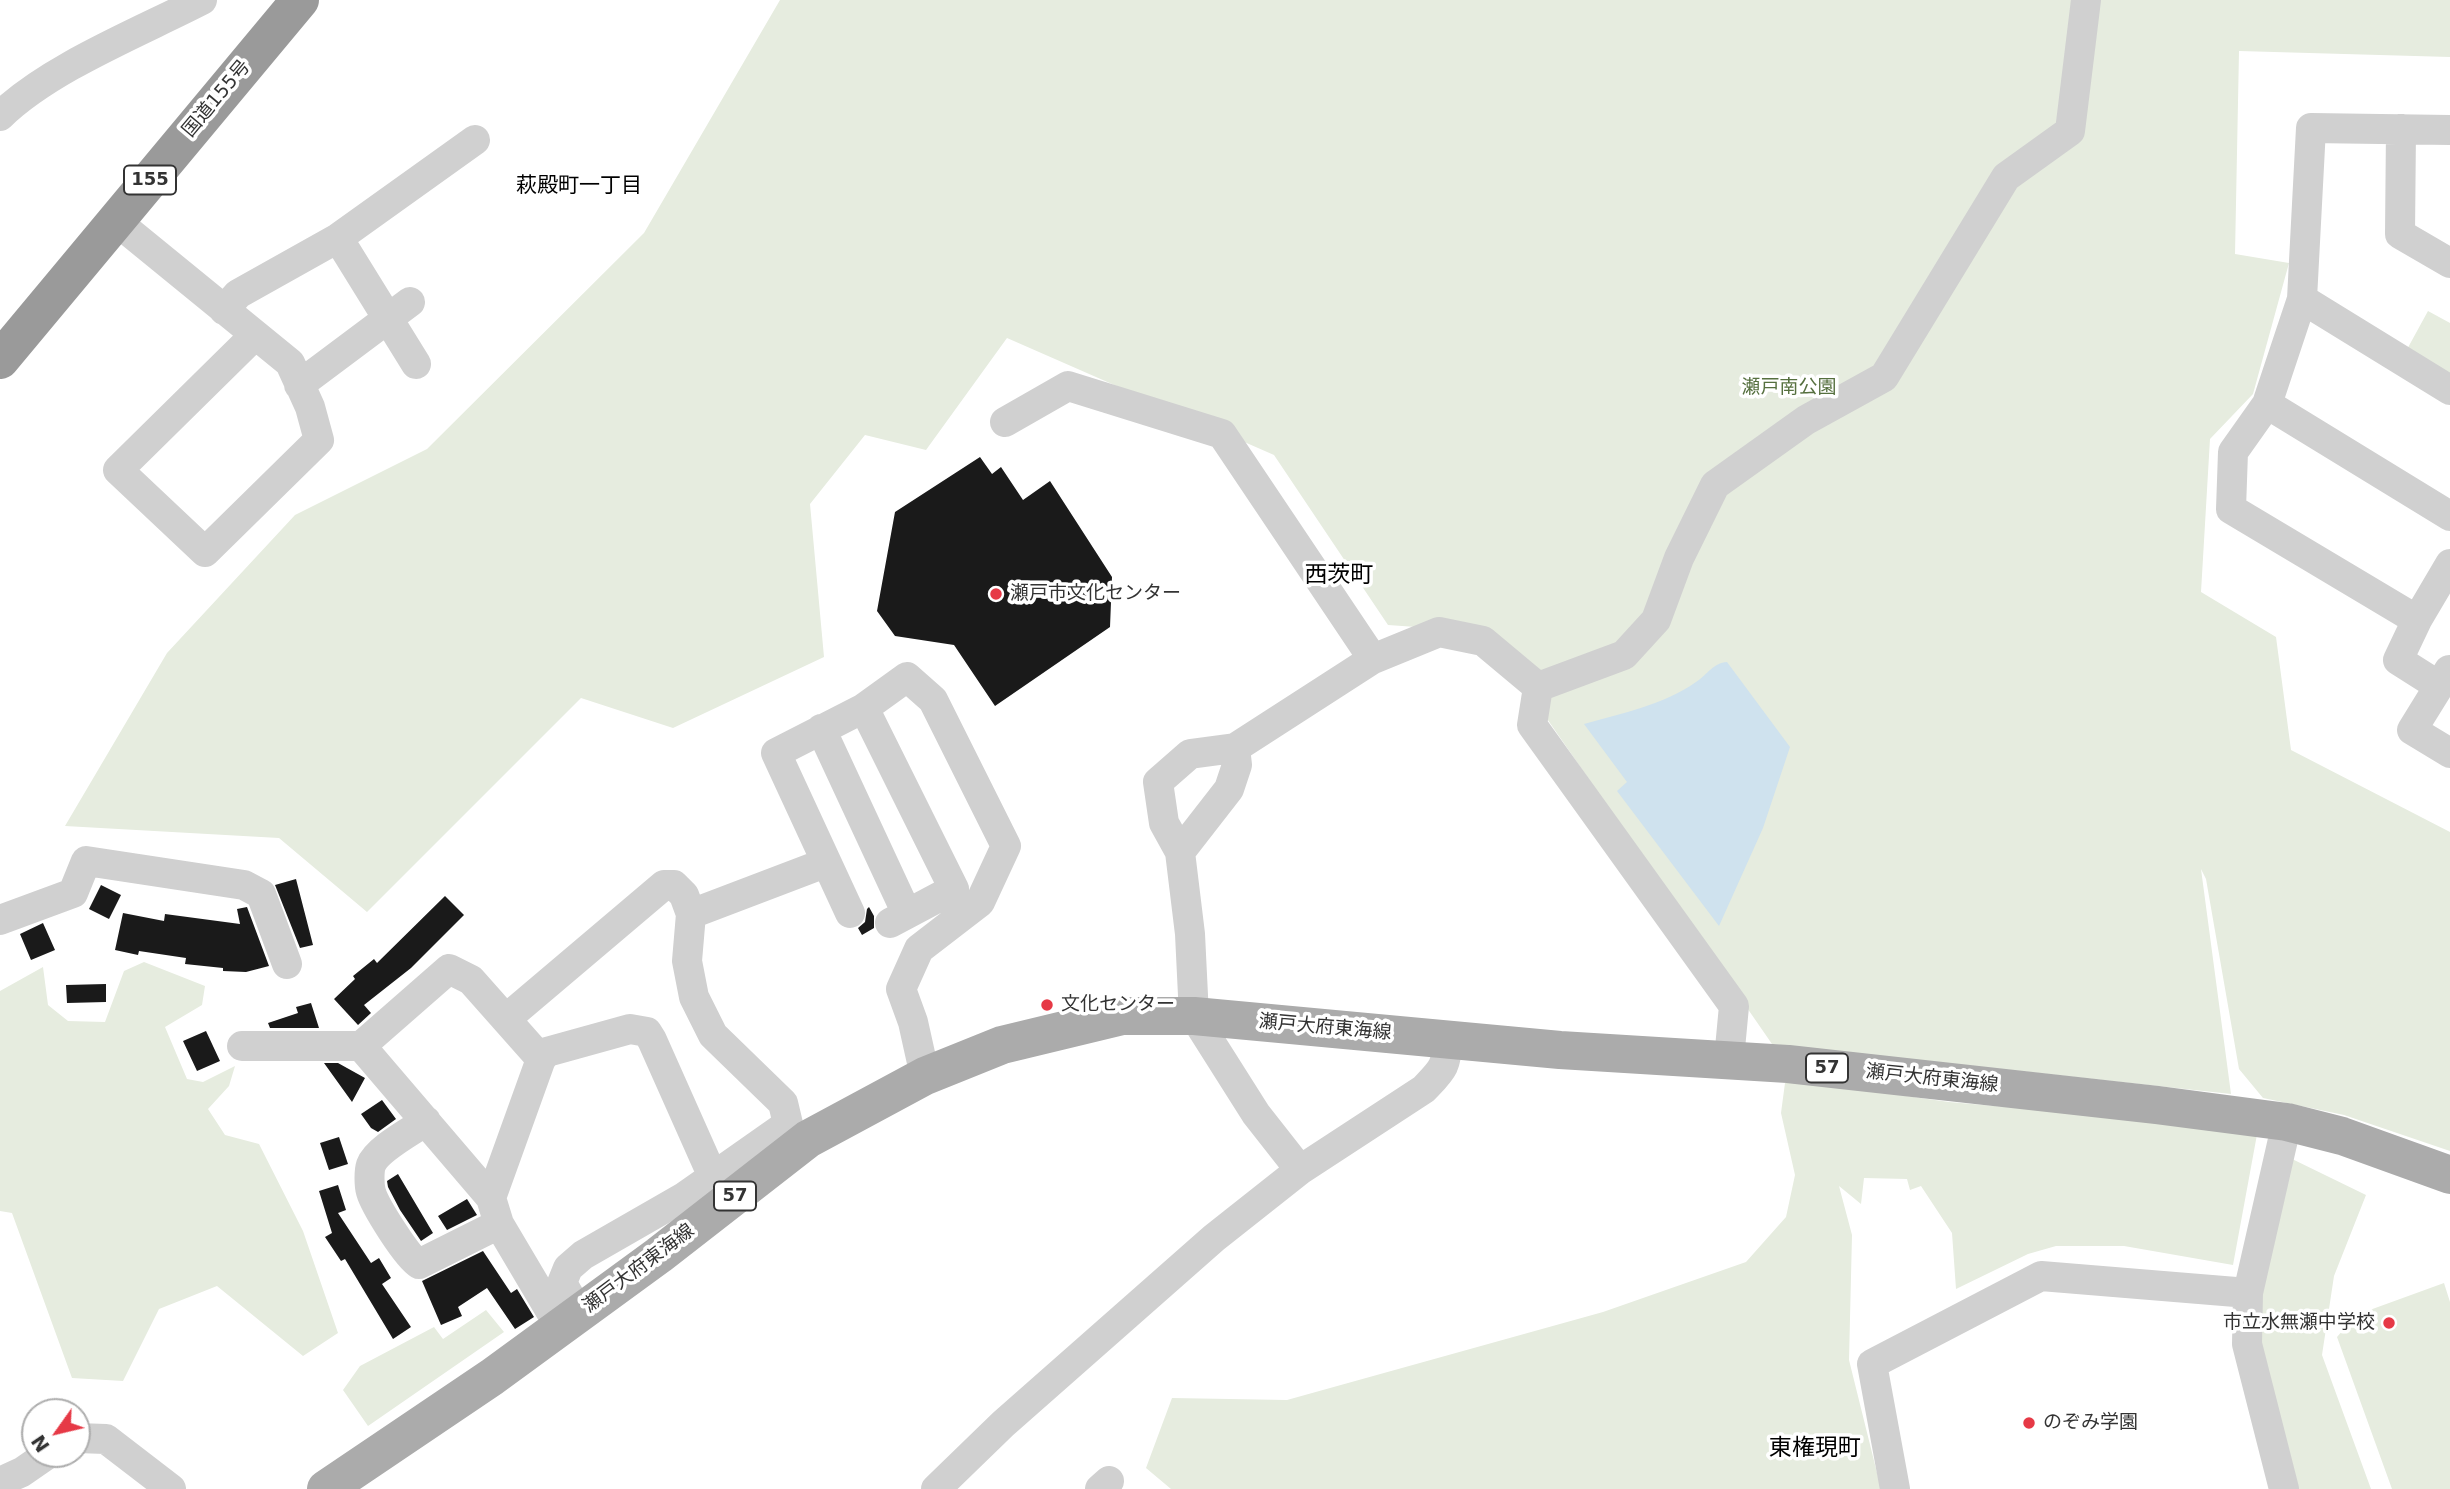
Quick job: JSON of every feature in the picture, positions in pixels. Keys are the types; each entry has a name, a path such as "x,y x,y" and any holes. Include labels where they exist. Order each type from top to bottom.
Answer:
{"highway":[{"name":"国道155号","path":"0,360 300,0"}],"main road":[{"name":"瀬戸大府東海線","path":"326,1489 492,1377 659,1255 808,1139 925,1076 1002,1045 1122,1016 1194,1016 1559,1050 1729,1059 1946,1081 2287,1122 2342,1136 2450,1175"}],"street":[{"path":"0,116 33,88 202,0"},
{"path":"1538,687 1624,655 1656,620 1679,558 1715,485 1806,421 1884,377 2006,177 2070,131 2086,0"},
{"path":"2417,620 2231,509 2232,452 2267,404 2302,299 2311,128 2450,130"},
{"path":"2401,129 2399,234 2450,263"},
{"path":"225,310 238,294 338,238 475,139"},
{"path":"116,221 290,363 310,407 319,440 205,552 118,470 255,335"},
{"path":"338,238 399,310 416,364"},
{"path":"2302,299 2450,390"},
{"path":"299,385 399,310"},
{"path":"1005,422 1068,386 1222,434 1373,659"},
{"path":"2267,404 2450,516"},
{"path":"2450,564 2417,620 2398,660 2445,677 2412,730 2450,753"},
{"path":"1300,1170 1256,1114 1194,1016 1190,934 1181,852 1164,823 1157,782 1190,754 1235,748 1373,659 1439,632 1483,640 1538,687"},
{"path":"850,913 776,753 864,708 907,677 933,700 1006,846 980,902 919,949 901,989 913,1022 925,1076"},
{"path":"1538,687 1532,725 1734,1006 1729,1059"},
{"path":"821,729 898,918 954,889 864,708"},
{"path":"1181,852 1229,789 1237,765 1235,748"},
{"path":"0,920 74,893 86,861 244,885 261,894 287,964"},
{"path":"691,914 825,863"},
{"path":"507,1018 664,885 674,885 684,895 691,914 687,961 694,997 713,1035 783,1103 788,1124 684,1197 583,1255 568,1268 562,1283 570,1320"},
{"path":"242,1045 361,1045 449,969 471,980 541,1059"},
{"path":"426,1121 376,1156 370,1167 371,1192 389,1226 413,1261 419,1264 495,1211 541,1059 547,1052 629,1029 647,1032 713,1177"},
{"path":"936,1489 1003,1424 1214,1238 1300,1170 1424,1089 1439,1073 1447,1059 1447,1040"},
{"path":"361,1045 426,1121 495,1211 570,1320"},
{"path":"2284,1489 2246,1344 2248,1293 2287,1122"},
{"path":"1895,1489 1872,1364 2041,1276 2248,1293"},
{"path":"91,1437 106,1438 171,1489"},
{"path":"0,1482 28,1468"}],"green space":[{"name":"瀬戸南公園","path":"780,0 2450,0 2450,57 2239,51 2235,254 2289,263 2253,394 2210,439 2201,592 2276,637 2291,750 2450,832 2450,1151 2344,1115 2263,1098 2239,1069 2206,879 2201,869 2231,1094 1772,1044 1487,632 1388,625 1274,455 1007,338 926,450 865,435 810,504 824,657 673,728 581,698 367,912 279,838 65,826 167,653 295,515 427,449 644,233"},
{"path":"2428,311 2450,323 2450,379 2405,353"},
{"path":"144,962 205,986 202,1005 165,1027 187,1079 203,1082 235,1066 229,1086 208,1109 225,1135 259,1144 303,1231 338,1333 303,1356 217,1286 159,1309 123,1381 72,1378 12,1213 0,1211 0,991 43,967 48,1005 68,1021 105,1022 124,971"},
{"path":"1785,1083 1813,1083 1949,1102 2258,1129 2233,1265 2124,1246 2056,1246 2028,1254 1956,1289 1952,1233 1921,1186 1910,1190 1907,1179 1864,1178 1861,1204 1839,1186 1852,1235 1849,1360 1881,1489 1171,1489 1146,1468 1172,1398 1287,1400 1603,1312 1746,1262 1786,1217 1795,1175 1781,1113"},
{"path":"2288,1157 2366,1195 2334,1276 2322,1355 2371,1489 2291,1489 2248,1314"},
{"path":"2444,1283 2450,1302 2450,1489 2392,1489 2337,1337 2356,1315"},
{"path":"486,1310 504,1332 368,1426 343,1390 360,1366 434,1327 443,1339"}],"water":[{"path":"1727,662 1790,747 1763,828 1719,926 1617,791 1627,782 1584,724 1642,708 1670,697 1696,682 1714,667"}],"building":[{"name":"瀬戸市文化センター","path":"980,457 992,474 1001,467 1023,500 1050,481 1112,577 1110,627 995,706 954,645 895,636 877,611 895,512"},
{"path":"296,879 313,945 300,948 275,885"},
{"path":"101,885 121,895 109,919 89,909"},
{"path":"445,896 464,915 411,968 364,1005 371,1013 358,1025 334,999 355,979 353,976 374,959 377,963"},
{"path":"247,907 269,966 246,972 223,971 223,968 185,964 186,958 139,951 138,955 115,950 123,913 164,921 165,914 240,924 237,909"},
{"path":"869,907 874,916 874,928 862,935 858,928 865,922"},
{"path":"43,923 55,950 31,960 20,934"},
{"path":"106,984 106,1002 67,1003 66,985"},
{"path":"311,1003 319,1028 270,1028 268,1023 298,1013 296,1007"},
{"path":"206,1031 220,1061 197,1071 183,1041"},
{"path":"324,1063 338,1063 365,1078 352,1102"},
{"path":"382,1100 396,1119 378,1132 371,1128 361,1114"},
{"path":"339,1137 348,1164 329,1170 320,1143"},
{"path":"398,1174 433,1233 421,1241 388,1187 387,1181"},
{"path":"338,1185 346,1210 338,1213 371,1263 379,1258 391,1278 382,1284 411,1327 393,1339 345,1259 341,1261 325,1237 332,1233 319,1191"},
{"path":"467,1199 477,1215 447,1230 438,1216"},
{"path":"483,1251 511,1293 517,1289 534,1317 515,1329 487,1288 458,1307 462,1316 441,1325 422,1281"}],"place":[{"name":"瀬戸市文化センター","path":"996,594"},
{"name":"文化センター","path":"1047,1005"},
{"name":"市立水無瀬中学校","path":"2389,1323"},
{"name":"のぞみ学園","path":"2029,1423"}],"district":[{"name":"萩殿町一丁目","path":"579,187"},
{"name":"西茨町","path":"1339,576"},
{"name":"東権現町","path":"1815,1449"}]}
